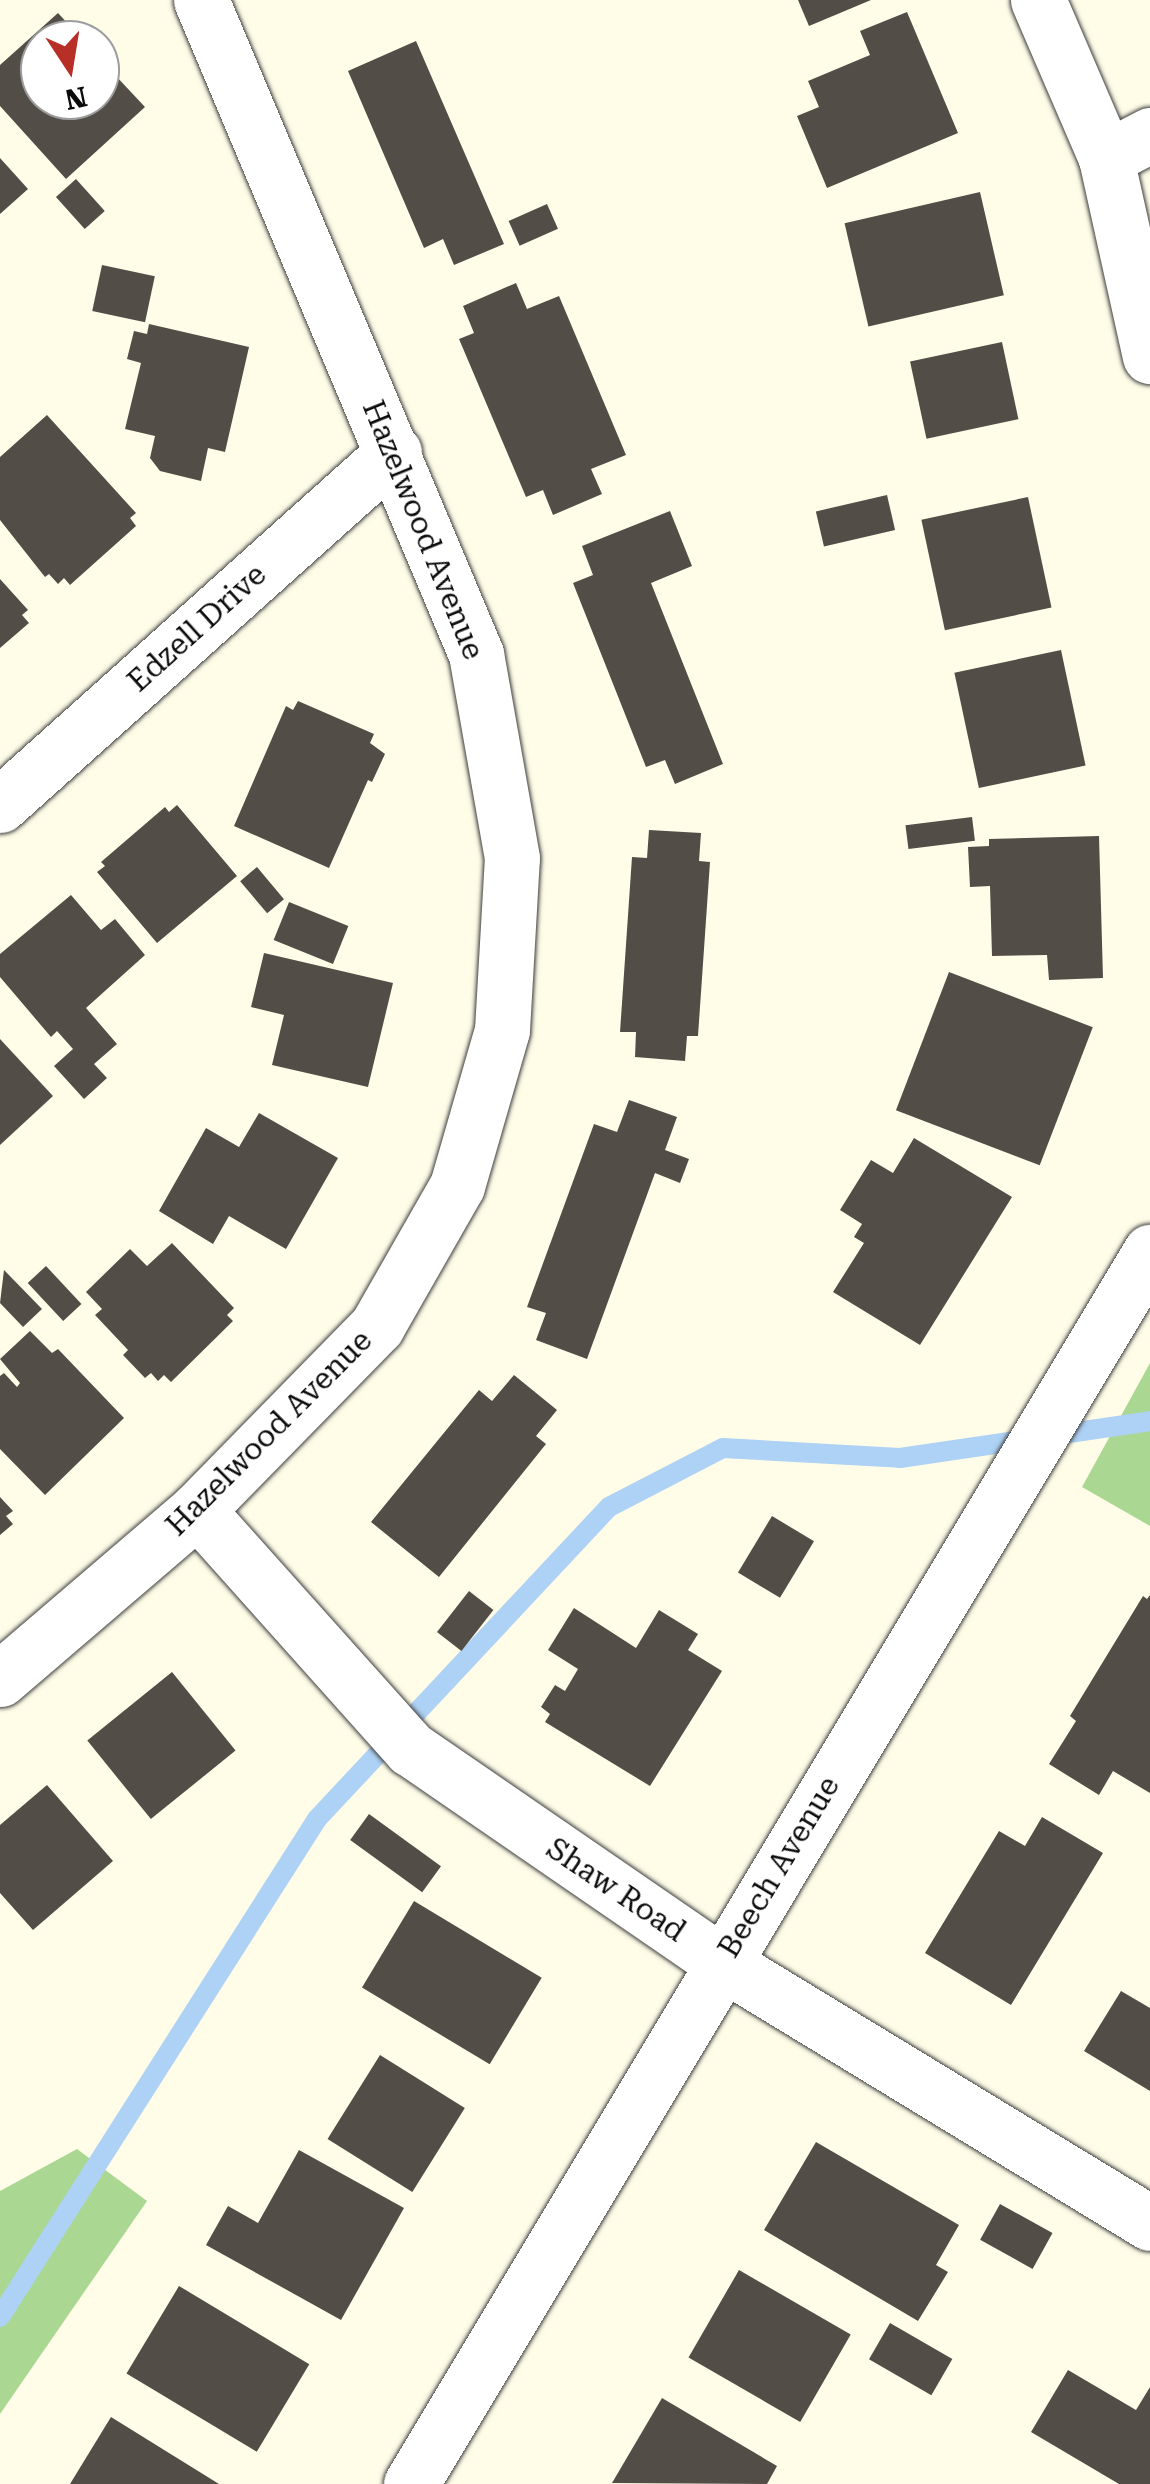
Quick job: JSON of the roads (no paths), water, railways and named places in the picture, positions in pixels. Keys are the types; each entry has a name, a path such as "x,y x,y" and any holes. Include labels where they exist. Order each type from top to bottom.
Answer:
{"street":[{"name":"Hazelwood Avenue","path":"0,1679 197,1510 377,1326 457,1186 502,1030 512,858 476,654 201,0"},
{"path":"1038,0 1128,147 1150,356"},
{"name":"Edzell Drive","path":"0,805 394,452"},
{"name":"Beech Avenue","path":"411,2484 1150,1252"},
{"name":"Shaw Road","path":"197,1510 411,1749 721,1962 1150,2224"}],"waterway":[{"path":"0,2317 317,1819 609,1507 723,1448 900,1458 1150,1421"}]}
